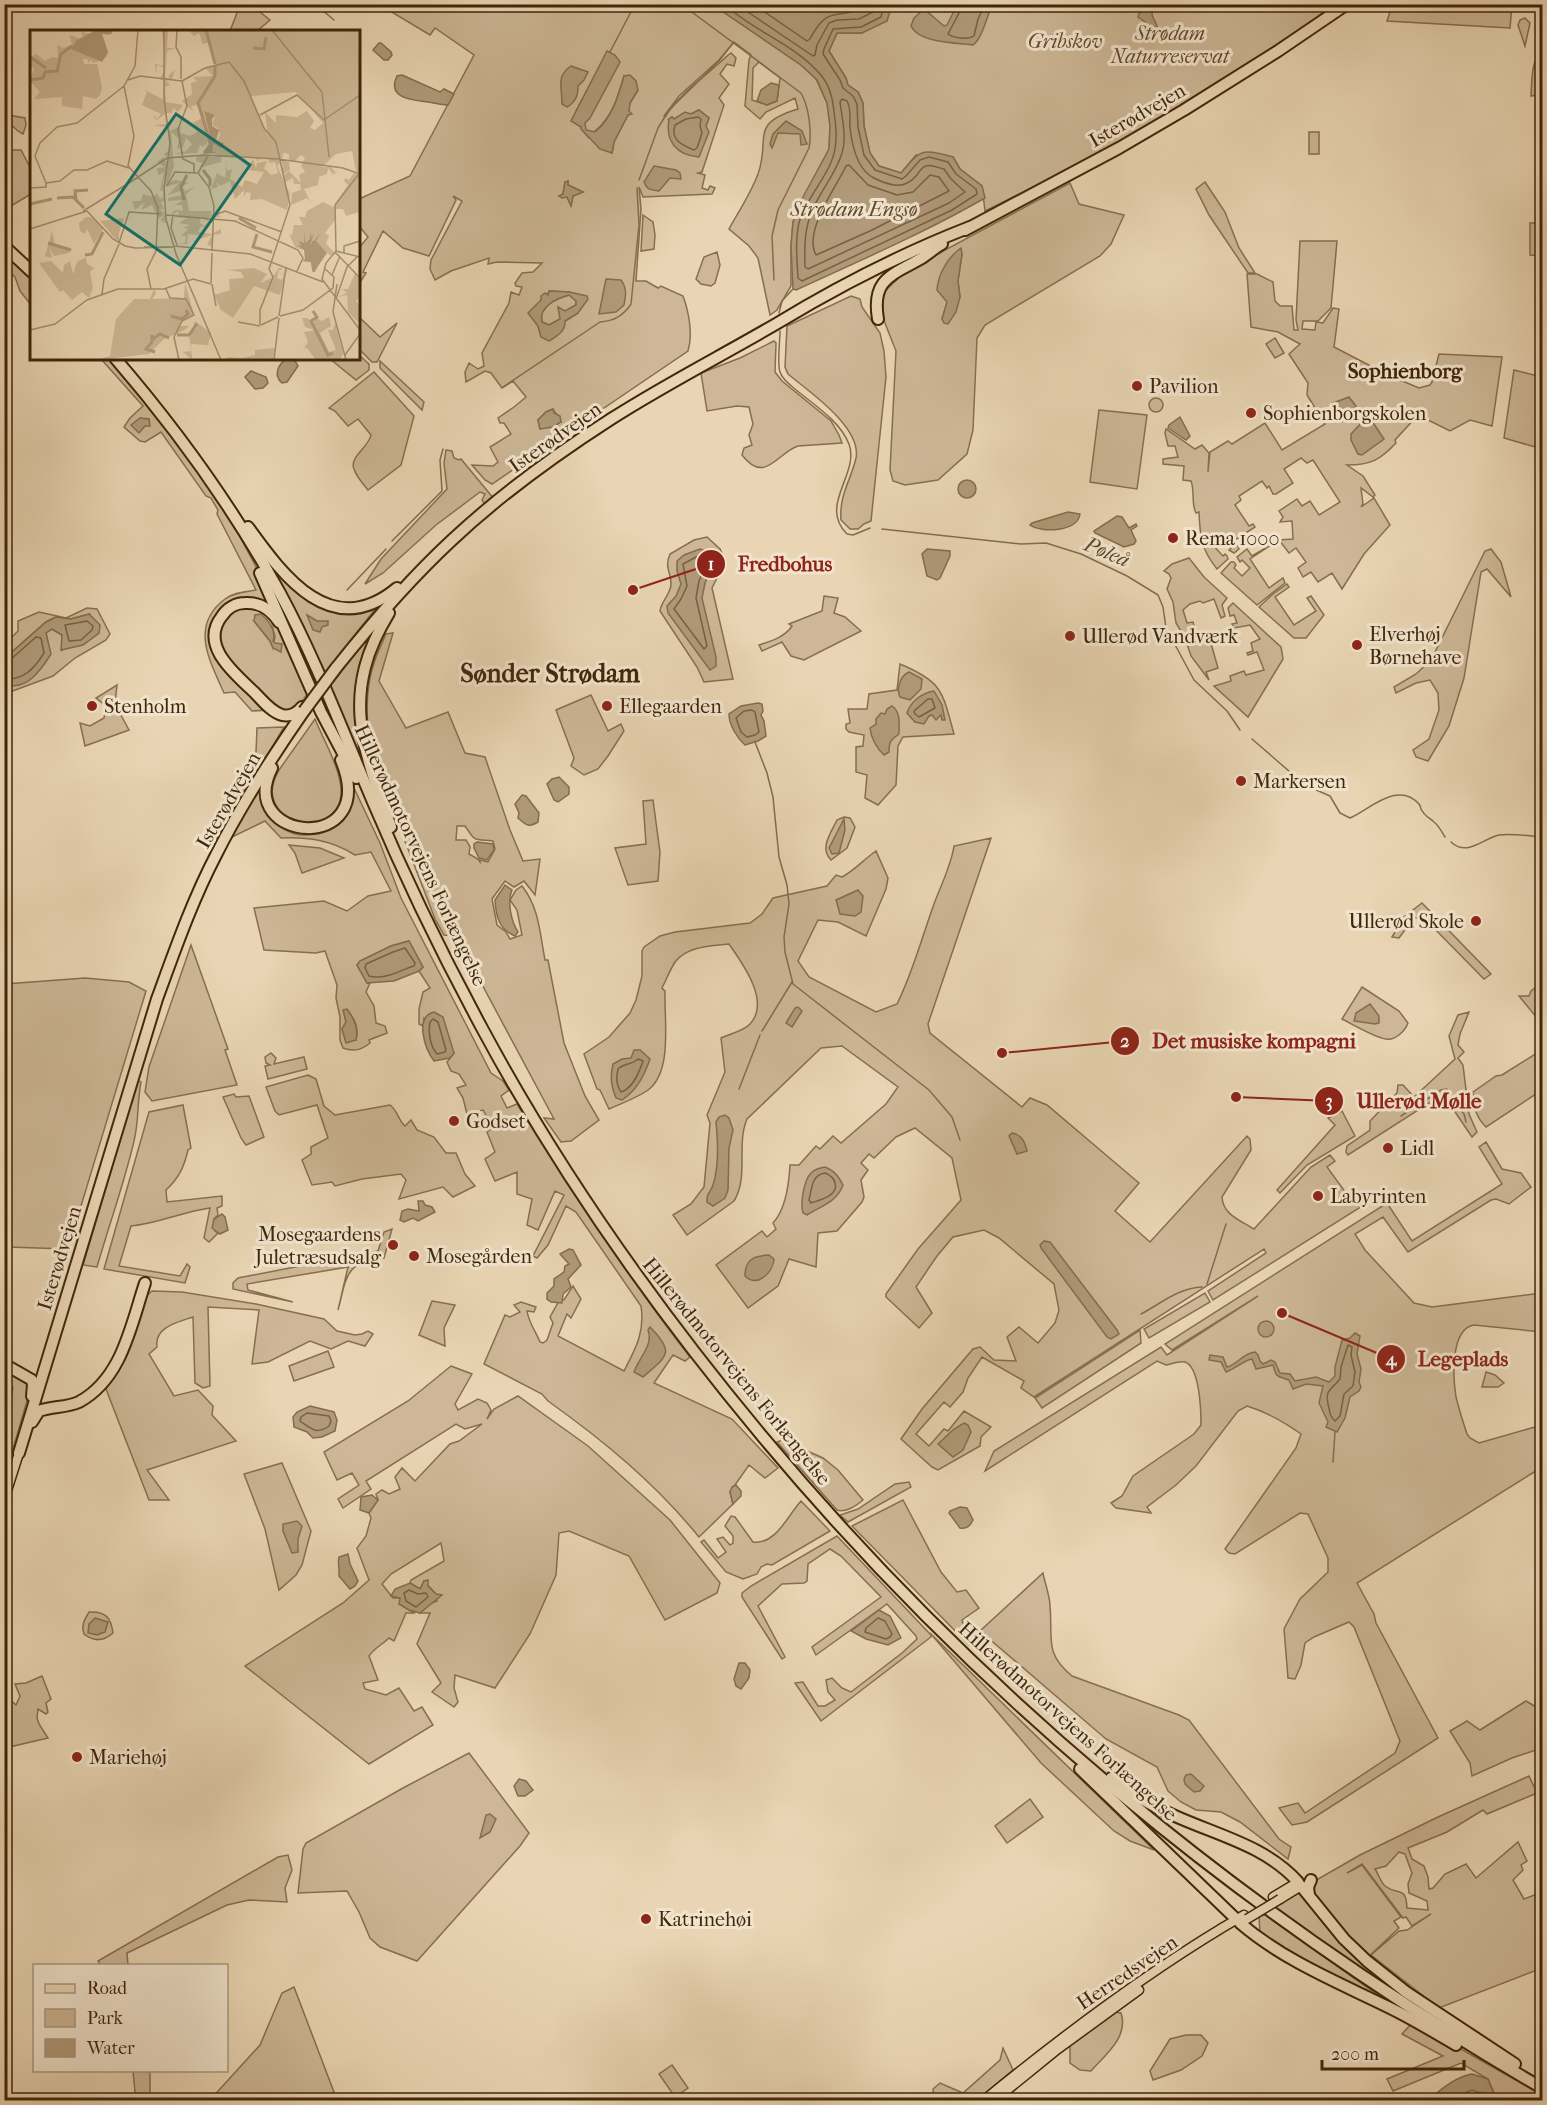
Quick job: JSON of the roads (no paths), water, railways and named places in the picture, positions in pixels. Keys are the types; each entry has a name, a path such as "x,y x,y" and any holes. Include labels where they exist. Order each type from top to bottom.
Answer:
{"highway":[{"name":"Isterødvejen","path":"777,323 831,300 942,244 1073,173 1184,110 1347,4"},
{"name":"Isterødvejen","path":"19,1453 157,999 215,855 240,810 303,709 392,601 452,540 508,492 550,461 627,408 834,291 909,253 970,227"},
{"path":"878,319 876,298 884,282 892,274 924,257 942,244"},
{"path":"4,246 30,270"},
{"name":"Hillerødmotorvejens Forlængelse","path":"117,360 178,436 227,505 279,592 307,647 417,900 486,1036 540,1129 653,1299 738,1408 793,1473 901,1591 1007,1696 1047,1731 1196,1856 1300,1933 1471,2046 1542,2086"},
{"path":"178,436 198,455 266,552 296,586 319,602 345,608 376,603 397,589 428,557 452,540"},
{"path":"227,505 232,521 269,591 345,770 348,790 346,800 339,814 328,824 317,828 303,829 287,824 276,815 268,800 266,788 268,776 294,725"},
{"path":"405,875 403,860 366,755 361,723 361,689 367,660 388,615 398,600 445,551 452,540"},
{"path":"287,633 270,611 260,605 240,603 225,611 218,622 214,636 216,648 223,660 271,709 287,716 303,709"},
{"path":"321,712 352,770 403,882 417,900"},
{"path":"19,1453 25,1444 36,1413 69,1406 89,1396 111,1373 126,1343 145,1283"},
{"path":"16,1370 32,1372 39,1368 56,1330"},
{"path":"52,1343 53,1351 42,1397 46,1404 58,1408"},
{"path":"4,1364 32,1380 33,1385 22,1430 23,1440"},
{"path":"1007,1696 1025,1706 1133,1794 1177,1817 1245,1844 1280,1866 1309,1895 1344,1939 1367,1961 1406,1992 1542,2086"},
{"path":"1047,1731 1056,1745 1278,1951 1391,2008 1542,2094"},
{"path":"1309,1895 1308,1887 1311,1880"}],"main road":[{"name":"Isterødvejen","path":"4,1500 19,1453"},
{"name":"Herredsvejen","path":"984,2100 1084,2022 1165,1965 1299,1884"},
{"name":"Herredsvejen","path":"995,2100 1058,2049 1126,1999 1242,1919"}],"water":[{"name":"Strødam Engsø","path":"716,5 888,5 891,8 887,21 862,33 837,33 829,51 848,85 858,92 863,103 864,126 870,153 879,166 901,173 913,159 923,153 953,157 960,169 982,186 985,198 891,246 796,290 793,289 791,246 793,222 804,195 829,149 830,126 827,103 817,80 801,65"},
{"path":"948,5 992,5 982,33 973,45 930,39 915,32 911,26 914,18 924,9 944,26 947,25 954,11"},
{"path":"1142,5 1153,5 1152,15 1157,26 1154,28 1138,17"},
{"path":"379,43 391,52 392,55 388,60 384,60 373,50"},
{"path":"607,51 615,55 620,62 590,118 585,123 586,130 595,132 606,120 617,99 624,76 630,75 636,81 638,90 630,103 629,111 632,114 628,115 614,142 612,153 600,149 581,127 571,121"},
{"path":"571,66 588,72 578,86 574,101 567,107 562,104 561,82 563,74"},
{"path":"402,75 440,92 444,89 454,94 448,105 403,97 395,89 397,76"},
{"path":"771,83 779,85 777,101 767,105 757,101 761,90"},
{"path":"699,110 709,118 706,126 709,132 699,157 678,150 671,140 668,127 669,119 672,117 674,119 685,112 691,114"},
{"path":"786,121 802,131 807,144 801,145 800,134 778,133 772,148 770,144 773,134"},
{"path":"654,166 676,170 680,173 681,179 670,178 659,191 650,189 644,182"},
{"path":"568,181 568,185 583,192 573,196 571,206 567,197 559,196 563,194 565,182"},
{"path":"961,248 958,281 960,297 956,312 948,324 942,319 947,302 937,290 939,278 944,266"},
{"path":"606,279 621,280 626,292 624,305 616,312 599,314"},
{"path":"549,291 569,292 587,296 588,299 578,313 565,321 560,333 549,341 541,337 538,326 528,313 541,300 541,296 545,293 548,295","holes":["569,295 576,301 576,305 565,311 558,307 560,319 549,325 542,322 543,312 554,301"]},
{"path":"286,360 291,360 295,361 298,366 287,382 282,383 277,373"},
{"path":"251,371 266,377 268,383 263,388 255,389 245,377"},
{"path":"1349,397 1356,406 1351,413 1342,418 1336,413 1333,403"},
{"path":"553,409 554,413 560,416 561,422 553,427 540,429 538,420"},
{"path":"1180,417 1190,436 1186,440 1168,428"},
{"path":"140,418 149,419 150,426 145,426 139,433 131,425"},
{"path":"1370,418 1384,439 1362,455 1358,454 1351,440 1351,434 1365,419"},
{"path":"967,480 973,483 976,489 973,495 967,498 961,495 958,489 961,483"},
{"path":"1068,512 1080,514 1078,520 1066,528 1050,530 1030,525 1032,523"},
{"path":"1117,516 1122,517 1129,528 1136,524 1137,526 1131,530 1136,541 1134,544 1124,547 1095,533 1094,531"},
{"path":"700,549 711,553 715,559 705,583 702,598 716,657 716,666 710,670 668,613 667,606 676,596 681,584 677,561 684,555"},
{"path":"927,549 950,551 950,556 937,580 927,576 922,554"},
{"path":"89,614 100,625 99,633 83,645 61,650 62,635 52,629 46,633 51,654 38,673 20,685 5,684 5,658 46,622 56,617 71,619"},
{"path":"261,614 273,629 273,641 282,644 281,652 273,648 254,621 255,615"},
{"path":"307,615 317,621 328,621 328,625 322,627 320,632 313,630"},
{"path":"909,672 922,679 921,689 910,700 900,697 898,690 901,680"},
{"path":"934,691 942,705 945,720 942,720 941,715 936,720 932,715 924,724 915,722 907,713 911,705 918,698"},
{"path":"762,704 761,715 766,736 745,745 734,731 729,714 741,706"},
{"path":"892,706 898,715 899,734 891,741 889,752 884,755 875,743 870,728 876,724 876,719 881,713 885,714"},
{"path":"559,777 569,787 569,794 558,802 554,800 547,784"},
{"path":"522,795 526,796 539,813 538,822 535,824 527,825 518,818 519,813 515,804"},
{"path":"844,819 845,830 839,853 832,854 829,848"},
{"path":"477,842 493,844 494,850 487,860 479,858 474,848"},
{"path":"505,885 512,890 510,911 518,932 515,936 505,930 496,912 495,900"},
{"path":"858,890 863,896 861,912 855,916 840,914 836,900"},
{"path":"409,941 423,967 419,971 394,981 367,983 357,965 360,961 391,946"},
{"path":"1370,1004 1379,1016 1379,1023 1354,1021 1356,1013"},
{"path":"798,1007 802,1011 792,1027 786,1023"},
{"path":"347,1009 355,1023 357,1036 356,1040 346,1043 342,1029 346,1022 343,1010"},
{"path":"434,1012 443,1017 454,1053 450,1058 434,1061 427,1049 423,1027 424,1020"},
{"path":"634,1050 640,1050 650,1059 639,1082 622,1100 616,1098 613,1089 611,1077 613,1064 622,1059 631,1058"},
{"path":"725,1115 729,1118 733,1130 729,1148 728,1190 725,1198 713,1206 707,1202 707,1199 716,1170 718,1145 716,1122 719,1117"},
{"path":"1012,1133 1022,1139 1027,1151 1017,1154 1009,1136"},
{"path":"825,1167 836,1174 843,1185 833,1200 807,1215 803,1213 802,1204 806,1181 817,1169"},
{"path":"418,1201 423,1201 435,1212 418,1221 413,1218 404,1222 400,1220 402,1211 408,1209 419,1211"},
{"path":"222,1214 228,1230 220,1234 212,1228 214,1219"},
{"path":"1044,1241 1050,1242 1119,1334 1111,1339 1107,1337 1041,1248 1040,1245"},
{"path":"569,1249 573,1250 581,1265 568,1279 571,1287 563,1294 562,1303 551,1302 547,1299 547,1293 554,1286 554,1279 564,1272 565,1266 569,1264 560,1254"},
{"path":"769,1255 774,1259 768,1274 759,1280 745,1276 745,1270 751,1260"},
{"path":"1266,1321 1272,1323 1274,1329 1272,1335 1266,1337 1260,1335 1258,1329 1260,1323"},
{"path":"650,1327 663,1343 665,1355 643,1377 634,1372 649,1341"},
{"path":"1355,1333 1360,1336 1357,1354 1361,1369 1359,1382 1361,1387 1350,1397 1345,1418 1337,1432 1326,1427 1328,1422 1319,1403 1323,1386 1306,1384 1293,1389 1289,1380 1276,1375 1273,1365 1256,1369 1252,1359 1226,1372 1221,1362 1209,1360 1210,1355 1223,1357 1227,1367 1247,1354 1255,1352 1263,1364 1271,1360 1275,1362 1280,1373 1290,1374 1295,1381 1316,1377 1329,1382 1335,1376 1342,1340 1350,1338"},
{"path":"310,1406 334,1412 337,1420 335,1431 313,1438 307,1432 294,1427 293,1417 297,1412"},
{"path":"964,1423 968,1425 971,1432 963,1450 953,1457 938,1444"},
{"path":"736,1485 741,1491 741,1496 733,1504 730,1492"},
{"path":"372,1495 378,1500 369,1513 360,1510 361,1497"},
{"path":"960,1507 967,1508 973,1520 965,1528 960,1528 949,1513"},
{"path":"297,1521 302,1526 298,1539 298,1552 292,1553 283,1531 283,1524"},
{"path":"348,1554 358,1581 350,1589 339,1576 338,1562 339,1557"},
{"path":"428,1580 428,1586 436,1594 442,1595 420,1613 409,1610 399,1604 400,1598 391,1596 395,1589 410,1583 420,1589 424,1581"},
{"path":"879,1610 890,1616 901,1638 888,1645 866,1639 851,1631"},
{"path":"95,1618 108,1622 105,1632 97,1635 88,1633 89,1624"},
{"path":"739,1663 745,1663 750,1670 749,1678 741,1689 736,1686 734,1679"},
{"path":"1191,1774 1204,1786 1200,1791 1194,1792 1185,1784 1186,1775"},
{"path":"519,1779 526,1781 533,1790 525,1796 518,1796 514,1786"},
{"path":"490,1814 496,1819 490,1832 480,1838 486,1815"},
{"path":"1472,2074 1488,2079 1494,2094 1472,2090 1448,2100 1434,2100 1432,2097 1455,2080"}],"waterway":[{"path":"315,4 334,20"},
{"path":"610,52 635,4"},
{"path":"681,4 801,93 806,105 810,127 809,148 778,210 772,236 774,280"},
{"path":"639,180 658,128 669,110 719,61 733,43"},
{"path":"503,387 600,322 618,317 631,304 639,225 637,188"},
{"name":"Pøleå","path":"779,313 782,301 793,289"},
{"name":"Pøleå","path":"780,331 779,363 782,377 833,421 849,444 851,455 849,467 838,501 839,523 847,534 853,535 870,528"},
{"path":"392,541 442,491 440,460 443,449"},
{"name":"Pøleå","path":"882,529 1021,544 1046,543 1081,554 1127,576 1158,595 1163,607 1166,628 1194,680 1227,711 1240,730"},
{"path":"347,590 386,549"},
{"name":"Pøleå","path":"1252,739 1305,785 1330,796 1340,813 1350,818 1384,799 1402,795 1411,797 1445,837"},
{"path":"755,742 773,797 779,857 787,885 789,904 784,937 785,952 793,984 929,1090 952,1117 960,1140"},
{"name":"Pøleå","path":"1451,842 1463,848 1475,846 1499,835 1542,837"},
{"path":"762,1031 792,982"},
{"path":"739,1089 760,1035"},
{"path":"1401,1116 1441,1090 1447,1089 1455,1104 1464,1114 1466,1122"},
{"path":"1207,1284 1226,1224"},
{"path":"1141,1314 1178,1293 1202,1287"},
{"path":"1333,1462 1335,1432"}],"place":[{"name":"Pavilion","path":"1137,386"},
{"name":"Sophienborgskolen","path":"1251,413"},
{"name":"Rema 1000","path":"1173,538"},
{"name":"Fredbohus","path":"633,590"},
{"name":"Ullerød Vandværk","path":"1070,636"},
{"name":"Elverhøj Børnehave","path":"1357,645"},
{"name":"Stenholm","path":"92,706"},
{"name":"Ellegaarden","path":"607,706"},
{"name":"Markersen","path":"1241,781"},
{"name":"Ullerød Skole","path":"1476,921"},
{"name":"Det musiske kompagni","path":"1002,1053"},
{"name":"Ullerød Mølle","path":"1236,1097"},
{"name":"Godset","path":"454,1121"},
{"name":"Lidl","path":"1388,1148"},
{"name":"Labyrinten","path":"1318,1196"},
{"name":"Mosegaardens Juletræsudsalg","path":"393,1245"},
{"name":"Mosegården","path":"414,1256"},
{"name":"Legeplads","path":"1282,1313"},
{"name":"Mariehøj","path":"77,1757"},
{"name":"Katrinehøi","path":"646,1919"}],"district":[{"name":"Sophienborg","path":"1405,371"},
{"name":"Sønder Strødam","path":"550,673"}],"park label":[{"name":"Gribskov","path":"1065,41"},
{"name":"Strødam Naturreservat","path":"1170,44"}]}
